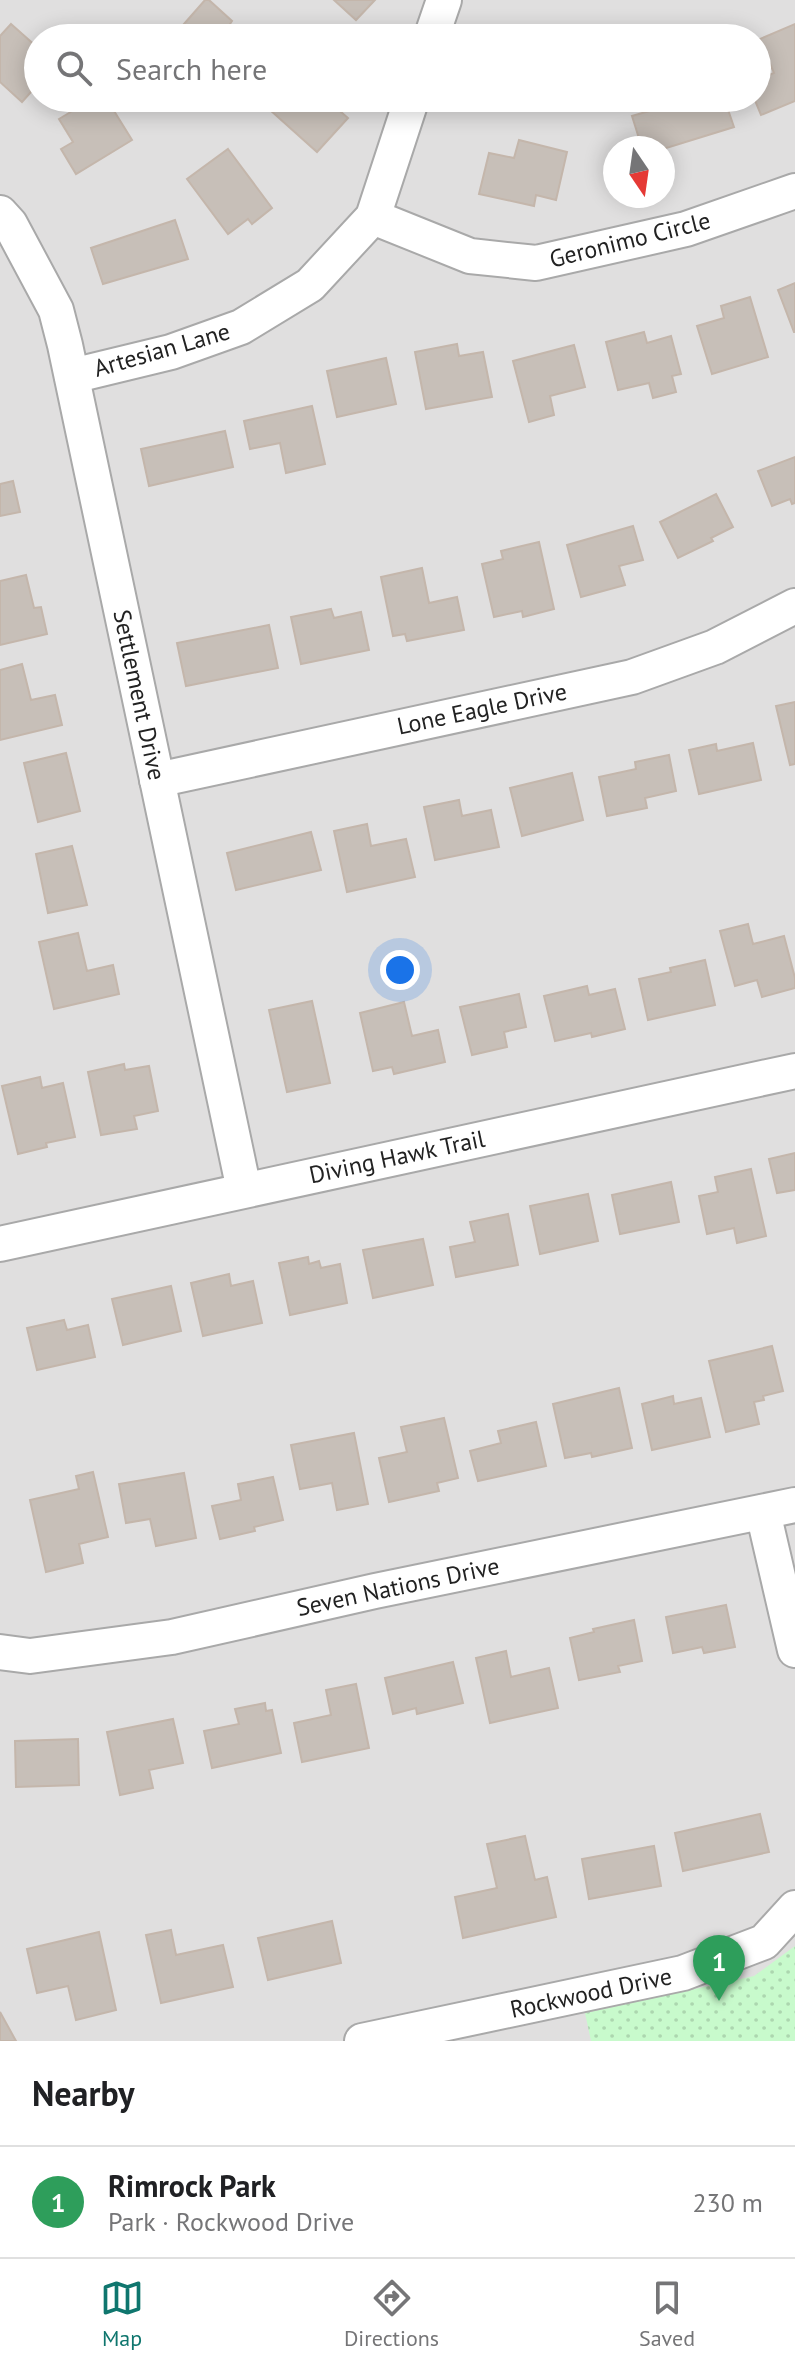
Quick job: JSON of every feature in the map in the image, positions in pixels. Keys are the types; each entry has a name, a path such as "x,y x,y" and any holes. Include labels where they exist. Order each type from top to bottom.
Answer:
{"street":[{"path":"436,24 444,0"},
{"name":"Artesian Lane","path":"72,376 171,352 241,327 310,285 373,217 407,112"},
{"name":"Geronimo Circle","path":"373,217 470,256 536,263 686,229 795,191"},
{"name":"Settlement Drive","path":"0,213 10,224 56,310 244,1190"},
{"name":"Lone Eagle Drive","path":"157,780 632,677 715,647 795,606"},
{"name":"Diving Hawk Trail","path":"0,1244 795,1071"},
{"path":"779,1508 795,1650"},
{"name":"Seven Nations Drive","path":"0,1652 30,1656 172,1637 375,1591 779,1508"},
{"name":"Rockwood Drive","path":"362,2041 417,2035 683,1973 764,1942 795,1908"}],"shaded area":[{"path":"0,0 795,0 795,2041 0,2041"}],"green space":[{"path":"795,1946 795,2041 591,2041 585,2013 754,1976"}],"building":[{"path":"205,0 209,0 232,21 230,24 184,24"},
{"path":"334,0 375,0 356,20"},
{"path":"11,24 24,36 22,102 0,82 0,36"},
{"path":"795,24 795,101 771,111 771,74 774,73 771,66 771,34"},
{"path":"71,112 115,112 132,140 76,174 61,149 73,142 59,119"},
{"path":"272,112 341,112 348,118 317,152"},
{"path":"646,112 729,112 734,127 675,145 675,136 638,136 632,116"},
{"path":"519,140 567,152 556,200 536,195 534,206 479,194 489,153 514,158"},
{"path":"228,149 272,208 252,224 248,219 228,234 187,179"},
{"path":"175,220 188,259 103,284 91,248"},
{"path":"795,283 795,332 794,332 778,290"},
{"path":"750,297 768,357 712,374 697,326 724,318 721,306"},
{"path":"644,332 647,343 671,336 681,374 672,376 676,392 653,398 649,383 618,390 606,342"},
{"path":"457,344 459,356 483,352 492,397 426,409 415,352"},
{"path":"574,345 585,387 550,396 554,415 529,422 513,361"},
{"path":"386,358 396,404 337,417 327,371"},
{"path":"312,406 325,464 286,473 280,443 250,449 244,421"},
{"path":"225,431 233,467 149,486 141,449"},
{"path":"795,457 795,503 792,504 790,499 772,506 758,471"},
{"path":"13,481 20,512 0,516 0,484"},
{"path":"716,494 733,527 678,558 660,522"},
{"path":"633,526 643,560 619,566 625,585 581,597 567,545"},
{"path":"539,542 554,609 523,617 522,611 494,617 482,564 503,559 501,551"},
{"path":"422,568 429,603 457,597 464,630 407,641 405,634 393,636 381,577"},
{"path":"26,575 34,608 41,607 47,634 0,645 0,581"},
{"path":"331,609 334,618 361,612 369,650 301,664 291,617"},
{"path":"269,625 278,668 186,686 177,643"},
{"path":"22,664 31,700 55,695 62,725 0,740 0,670"},
{"path":"795,702 795,764 790,765 776,706"},
{"path":"753,743 761,780 699,794 689,750 716,744 717,751"},
{"path":"66,753 80,811 38,822 24,763"},
{"path":"669,755 676,791 645,798 647,808 607,816 599,777 636,769 635,762"},
{"path":"572,773 583,820 522,836 510,788"},
{"path":"459,800 462,816 491,810 499,847 435,860 424,807"},
{"path":"367,824 371,846 406,839 415,877 347,892 334,831"},
{"path":"311,832 321,870 236,890 227,853"},
{"path":"72,846 87,905 48,913 36,854"},
{"path":"748,924 753,944 784,936 795,988 762,997 757,980 735,986 720,931"},
{"path":"78,933 87,971 113,965 119,994 54,1009 39,942"},
{"path":"705,960 715,1005 648,1020 639,979"},
{"path":"587,986 589,995 615,989 625,1029 555,1041 544,996"},
{"path":"519,994 526,1027 504,1032 507,1047 472,1055 460,1007"},
{"path":"312,1001 330,1083 287,1092 269,1010"},
{"path":"404,1002 412,1036 438,1030 445,1062 394,1074 392,1067 373,1071 360,1013"},
{"path":"124,1064 125,1070 149,1066 158,1111 134,1116 137,1129 101,1135 88,1072"},
{"path":"40,1077 42,1088 63,1083 75,1137 46,1143 47,1147 18,1154 2,1086"},
{"path":"795,1153 795,1190 777,1193 769,1159"},
{"path":"751,1169 766,1236 737,1243 734,1228 707,1234 699,1196 718,1192 715,1177"},
{"path":"671,1182 679,1222 620,1234 612,1195"},
{"path":"588,1194 598,1241 540,1254 530,1206"},
{"path":"508,1214 518,1265 456,1277 450,1247 475,1242 470,1222"},
{"path":"423,1239 433,1285 373,1298 363,1250"},
{"path":"308,1257 309,1264 319,1261 321,1268 340,1264 347,1303 290,1315 279,1263"},
{"path":"229,1274 231,1286 253,1281 262,1323 203,1336 191,1283"},
{"path":"171,1286 181,1331 123,1345 112,1299"},
{"path":"64,1320 67,1330 88,1325 95,1357 37,1370 27,1328"},
{"path":"772,1346 783,1391 763,1396 764,1400 754,1402 759,1424 726,1432 709,1361"},
{"path":"619,1388 632,1448 592,1457 591,1453 565,1458 553,1404"},
{"path":"673,1396 674,1404 701,1398 710,1437 652,1450 642,1404"},
{"path":"444,1418 458,1478 437,1483 439,1491 389,1502 379,1458 407,1452 401,1427"},
{"path":"536,1422 546,1466 478,1481 470,1451 501,1443 498,1431"},
{"path":"354,1433 368,1504 337,1510 332,1483 300,1489 291,1445"},
{"path":"93,1472 108,1537 79,1544 83,1563 46,1572 30,1500 79,1489 76,1476"},
{"path":"184,1473 196,1538 156,1546 150,1519 126,1523 119,1484"},
{"path":"273,1477 283,1520 254,1527 255,1531 220,1539 212,1506 241,1500 238,1484"},
{"path":"726,1605 735,1647 704,1653 702,1647 673,1653 666,1617"},
{"path":"634,1620 642,1661 618,1666 620,1672 579,1680 570,1638 594,1632 593,1629"},
{"path":"506,1651 511,1677 549,1668 558,1708 490,1723 476,1658"},
{"path":"453,1662 463,1703 417,1714 416,1708 393,1714 385,1678"},
{"path":"356,1684 369,1748 302,1762 294,1723 331,1715 326,1690"},
{"path":"265,1703 266,1711 272,1710 281,1753 212,1768 204,1731 239,1724 235,1709"},
{"path":"173,1719 183,1763 149,1770 153,1788 120,1795 107,1732"},
{"path":"78,1739 79,1785 16,1787 15,1741"},
{"path":"760,1814 769,1852 683,1871 675,1833"},
{"path":"525,1836 535,1880 547,1877 556,1917 463,1938 455,1897 497,1888 487,1844"},
{"path":"654,1846 661,1886 589,1899 582,1859"},
{"path":"332,1921 341,1963 268,1980 258,1938"},
{"path":"171,1930 176,1955 223,1945 233,1987 161,2003 146,1935"},
{"path":"99,1932 116,2010 76,2020 68,1986 37,1993 27,1949"},
{"path":"0,2012 16,2041 0,2041"}],"place":[{"name":"Rimrock Park","path":"719,2001"}]}
